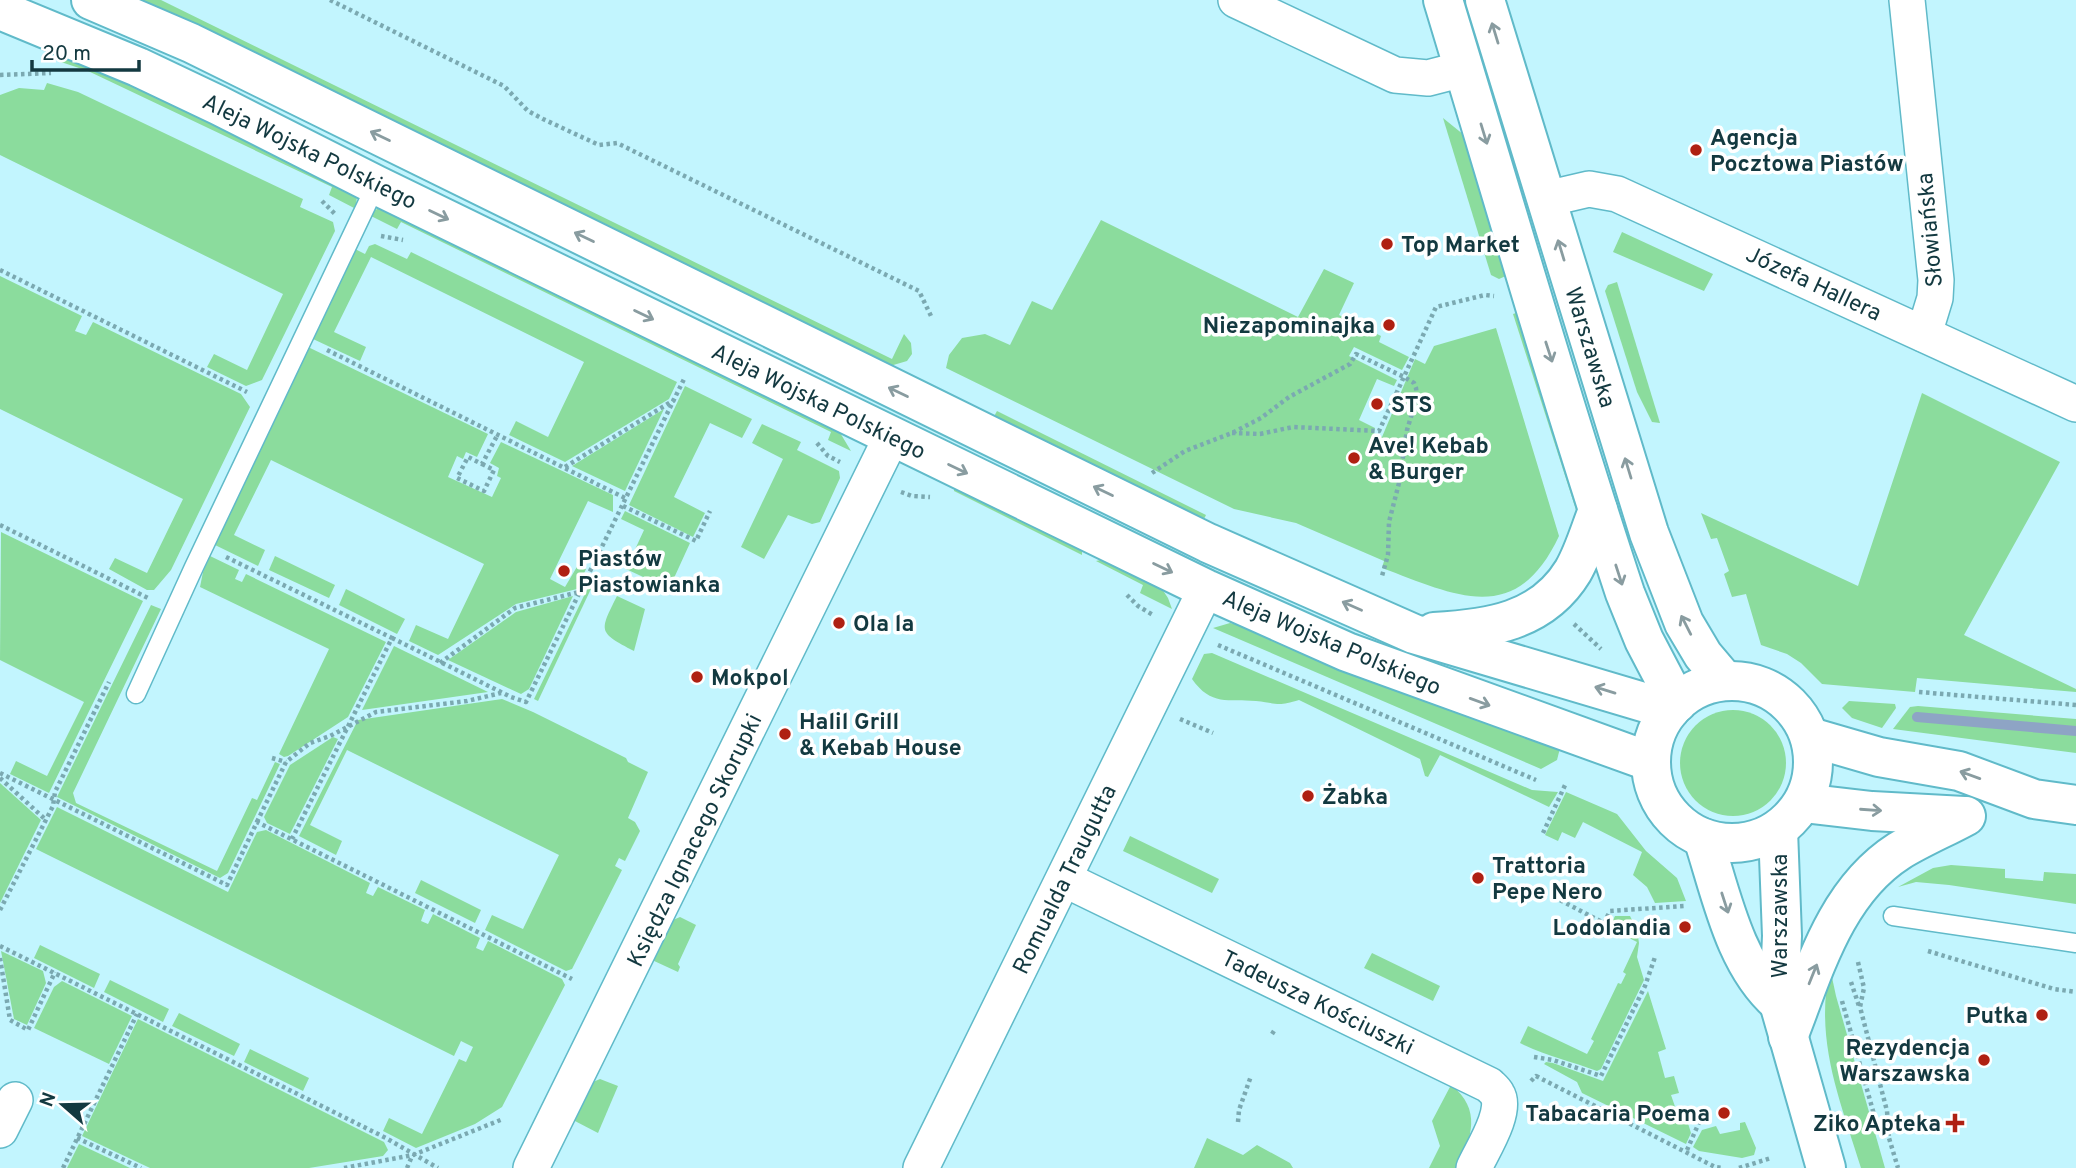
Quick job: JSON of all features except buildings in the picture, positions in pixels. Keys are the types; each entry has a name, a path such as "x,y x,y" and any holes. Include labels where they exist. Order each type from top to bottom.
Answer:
{"street":[{"name":"Aleja Wojska Polskiego","path":"91,0 191,43 1208,543 1414,634 1673,706"},
{"path":"1236,0 1395,75 1428,78 1463,69"},
{"name":"Warszawska","path":"1443,0 1526,282 1598,510 1630,604 1673,706"},
{"name":"Warszawska","path":"1485,0 1649,533 1684,622 1703,655 1725,681"},
{"name":"Słowiańska","path":"1907,0 1936,280 1936,298 1924,334"},
{"name":"Aleja Wojska Polskiego","path":"0,10 150,73 1206,589 1347,652 1651,762"},
{"name":"Józefa Hallera","path":"1546,199 1589,189 1617,194 2076,404"},
{"name":"Księdza Ignacego Skorupki","path":"531,1168 892,436"},
{"path":"1414,634 1479,629 1514,620 1532,611 1548,600 1572,573 1598,510"},
{"name":"Romualda Traugutta","path":"921,1168 1206,589"},
{"path":"1725,681 1752,684 1777,694 1791,705 1810,737 1813,771 1790,816 1767,836 1742,843 1716,842 1703,838 1678,822 1660,800 1653,781 1651,762 1653,743 1659,726 1673,706 1707,684 1725,681"},
{"path":"1810,737 1879,757 1959,771 2034,799 2076,805"},
{"path":"1784,1020 1842,909 1898,852 1966,816 2034,799"},
{"path":"1790,816 1872,811 1966,816"},
{"name":"Warszawska","path":"1790,816 1782,936 1784,1020 1825,1168"},
{"name":"Warszawska","path":"1703,838 1739,947 1755,977 1784,1020"},
{"name":"Tadeusza Kościuszki","path":"1064,879 1489,1085 1498,1095 1500,1107 1474,1168"}],"lane":[{"path":"136,694 376,185"},
{"path":"1893,916 2076,943"}],"path":[{"path":"330,0 504,86 528,111 543,119 599,145 617,143 919,291 931,316"},
{"path":"0,270 272,404"},
{"path":"1232,433 1260,434 1293,427 1379,431 1436,307 1485,295 1498,297"},
{"path":"302,338 627,499"},
{"path":"1148,476 1185,451 1232,433 1261,418 1289,397 1350,365 1356,354 1414,383 1417,397 1406,430 1399,483 1389,522 1388,555 1382,576"},
{"path":"204,547 502,693 526,702 687,373"},
{"path":"564,467 675,399"},
{"path":"482,464 498,434"},
{"path":"468,457 482,464 494,470 484,491 457,478 468,457"},
{"path":"623,506 696,541 710,512"},
{"path":"0,525 150,599 144,611"},
{"path":"440,663 515,608 580,591"},
{"path":"1568,618 1606,654"},
{"path":"292,839 392,638"},
{"path":"1206,640 1536,780"},
{"path":"0,910 53,806 55,792 114,672"},
{"path":"1919,692 2076,705"},
{"path":"0,776 53,799 227,885 286,762 310,743 330,736 376,712 467,701 502,693"},
{"path":"1172,722 1184,719 1213,733"},
{"path":"272,758 286,762"},
{"path":"0,776 46,820"},
{"path":"1543,833 1566,783"},
{"path":"257,822 572,979"},
{"path":"1521,876 1531,857"},
{"path":"1554,897 1604,923 1610,911 1688,905"},
{"path":"0,946 386,1138 438,1168"},
{"path":"1854,949 1864,988 1860,1007"},
{"path":"1920,949 2054,989 2076,992"},
{"path":"1534,1057 1601,1076 1645,986 1655,957"},
{"path":"0,958 10,1020 29,1030 55,972"},
{"path":"1854,993 1887,1111 1889,1138 1898,1168"},
{"path":"1840,996 1877,1125 1889,1138"},
{"path":"63,1168 137,1014"},
{"path":"1238,1122 1239,1110 1251,1076"},
{"path":"1536,1076 1716,1167 1723,1168"},
{"path":"1687,1150 1701,1118"},
{"path":"344,1168 412,1155 503,1119"},
{"path":"77,1138 141,1168"},
{"path":"407,1168 412,1155"},
{"path":"1739,1168 1751,1167 1772,1158"}],"green space":[{"path":"130,0 161,0 892,359 904,334 911,343 912,354 907,361 890,366"},
{"path":"60,52 149,91 357,194 356,209 329,195 332,187 88,71 61,62 58,57"},
{"path":"47,83 78,92 303,199 300,207 333,222 335,231 262,380 246,386 207,367 214,354 247,370 283,294 0,155 0,95 19,88 44,90"},
{"path":"1443,118 1464,135 1508,275 1499,279 1491,275"},
{"path":"382,207 839,431 851,451 828,440 831,432 401,222 397,229 371,216 375,210"},
{"path":"1101,220 1298,317 1324,269 1354,283 1339,315 1381,336 1379,342 1409,357 1402,370 1354,347 1349,356 1397,380 1394,386 1377,379 1359,420 1375,428 1373,433 1382,437 1415,359 1425,364 1434,346 1496,328 1559,536 1542,565 1523,584 1503,594 1482,597 1434,587 1382,568 1384,561 1296,523 1234,509 946,368 949,355 962,338 985,334 1010,345 1032,301 1052,310"},
{"path":"1622,232 1713,274 1704,291 1613,252"},
{"path":"375,244 407,259 411,252 677,382 669,399 565,462 509,435 516,421 548,437 584,362 371,257 334,332 366,347 360,361 313,339 355,249 365,254 369,246"},
{"path":"0,276 82,316 75,331 86,335 93,322 241,394 250,407 171,570 154,590 147,590 109,569 115,558 147,573 183,499 0,409"},
{"path":"1617,282 1660,423 1652,422 1637,392 1605,291 1608,285"},
{"path":"1519,312 1576,500 1577,513 1513,314"},
{"path":"308,347 488,434 477,457 466,452 463,459 457,456 448,477 492,497 501,478 497,476 499,468 490,463 501,442 613,495 613,512 588,501 550,579 565,587 578,565 586,569 577,589 516,604 438,655 409,641 416,625 448,639 484,564 271,460 234,535 265,550 258,566 215,545"},
{"path":"685,386 752,419 742,438 710,423 674,497 705,513 693,537 629,505"},
{"path":"1922,393 2060,462 1964,635 2076,689 2076,692 1917,678 1915,692 1822,684 1801,663 1787,654 1761,645 1746,594 1732,597 1724,574 1729,571 1717,538 1711,539 1701,513 1858,586"},
{"path":"664,409 625,491 572,466"},
{"path":"997,411 1206,515 1202,523 992,420"},
{"path":"762,424 801,442 797,450 839,471 840,478 820,522 812,524 788,515 764,559 741,547 783,459 752,443"},
{"path":"954,485 1082,547 1082,555 954,491"},
{"path":"625,511 690,543 669,589 626,569 644,530 621,519"},
{"path":"1,532 143,601 49,793 10,774 16,761 47,776 84,702 0,660"},
{"path":"210,556 239,570 235,579 242,582 246,574 386,642 348,717 288,756 279,754 329,649 200,587"},
{"path":"275,556 335,585 329,598 269,570"},
{"path":"1105,559 1160,586 1172,609 1140,593 1143,585 1096,561"},
{"path":"595,573 598,574 538,701 534,699"},
{"path":"346,589 405,619 397,634 339,605"},
{"path":"573,596 529,689 521,694 448,660 516,612"},
{"path":"617,596 645,609 634,651 608,635 605,630 607,617"},
{"path":"151,605 161,609 73,793 76,803 217,871 252,798 257,800 275,762 280,764 228,873 220,878 57,797"},
{"path":"1230,623 1433,704 1560,748 1557,760 1541,769 1213,628"},
{"path":"394,646 488,692 362,710"},
{"path":"1212,653 1532,790 1558,792 1549,807 1440,755 1428,777 1425,776 1420,759 1299,700 1277,704 1213,697 1199,688 1192,679 1204,654"},
{"path":"502,699 626,758 628,762 648,772 628,818 635,822 640,831 625,861 619,858 615,866 622,870 572,969 566,971 485,930 492,915 523,929 559,855 347,750 310,825 342,841 336,855 299,836 358,720"},
{"path":"1849,701 1895,704 1896,708 1882,728 1852,718 1842,708"},
{"path":"1910,707 2076,719 2076,753 1893,729"},
{"path":"1733,710 1753,714 1770,726 1782,743 1786,763 1782,783 1770,800 1753,812 1733,816 1713,812 1696,800 1684,783 1680,763 1684,743 1696,726 1713,714"},
{"path":"333,737 338,739 290,834 267,823 264,817 290,765"},
{"path":"0,783 41,820 0,903"},
{"path":"1566,792 1617,814 1646,851 1677,878 1686,901 1655,903 1647,887 1633,875 1642,852 1583,822 1575,838 1562,832 1558,841 1545,835"},
{"path":"57,807 228,892 257,832 266,830 370,883 366,893 373,896 378,887 425,910 421,921 428,924 433,914 480,938 476,948 483,951 488,941 562,979 565,985 502,1107 475,1124 416,1148 383,1131 389,1118 422,1134 459,1059 466,1062 473,1047 461,1041 454,1056 36,849"},
{"path":"1130,836 1219,879 1212,893 1123,851"},
{"path":"1951,865 2005,869 2005,878 2043,881 2044,872 2076,874 2076,904 1949,885 1916,882 1898,887 1933,868"},
{"path":"421,880 481,910 475,923 415,893"},
{"path":"1615,916 1630,916 1637,930 1639,943 1637,957 1644,980 1601,1069 1597,1071 1520,1043 1528,1026 1587,1054 1594,1041 1591,1039 1618,983 1621,984 1626,974 1623,972 1637,942 1609,928"},
{"path":"680,917 696,925 678,964 678,972 652,960 673,920"},
{"path":"40,945 100,974 94,988 34,958"},
{"path":"1,951 43,971 46,983 27,1025 14,1019"},
{"path":"1372,953 1440,986 1433,1001 1364,968"},
{"path":"1830,968 1885,1168 1861,1168 1838,1094 1827,1045 1825,1020"},
{"path":"110,980 169,1009 163,1022 104,992"},
{"path":"62,981 132,1016 109,1064 34,1028 54,987"},
{"path":"1648,991 1666,1049 1658,1052 1665,1078 1674,1076 1679,1093 1671,1095 1679,1118 1686,1117 1691,1133 1686,1144 1582,1093 1577,1082 1544,1064 1553,1063 1603,1081"},
{"path":"179,1013 240,1044 234,1056 172,1026"},
{"path":"138,1019 384,1142 388,1150 383,1156 309,1168 150,1168 82,1136"},
{"path":"250,1049 309,1078 303,1091 244,1062"},
{"path":"600,1079 618,1086 598,1133 573,1120 593,1082"},
{"path":"1451,1085 1467,1104 1470,1135 1457,1168 1429,1168 1440,1146 1432,1121"},
{"path":"1745,1122 1756,1148 1754,1155 1742,1158 1699,1151 1693,1147 1702,1130 1716,1126 1720,1134 1740,1130 1740,1123"},
{"path":"1207,1138 1243,1155 1257,1145 1290,1163 1293,1168 1194,1168"},
{"path":"79,1144 130,1168 67,1168"}],"waterway":[{"path":"1917,717 2076,731"}],"place":[{"name":"Agencja Pocztowa Piastów","path":"1696,150"},
{"name":"Top Market","path":"1387,244"},
{"name":"Niezapominajka","path":"1389,325"},
{"name":"STS","path":"1377,404"},
{"name":"Ave! Kebab & Burger","path":"1354,458"},
{"name":"Piastów Piastowianka","path":"564,571"},
{"name":"Ola la","path":"839,623"},
{"name":"Mokpol","path":"697,677"},
{"name":"Halil Grill & Kebab House","path":"785,734"},
{"name":"Żabka","path":"1308,796"},
{"name":"Trattoria Pepe Nero","path":"1478,878"},
{"name":"Lodolandia","path":"1685,927"},
{"name":"Putka","path":"2042,1015"},
{"name":"Rezydencja Warszawska","path":"1984,1060"},
{"name":"Tabacaria Poema","path":"1724,1113"},
{"name":"Ziko Apteka","path":"1955,1123"}]}
